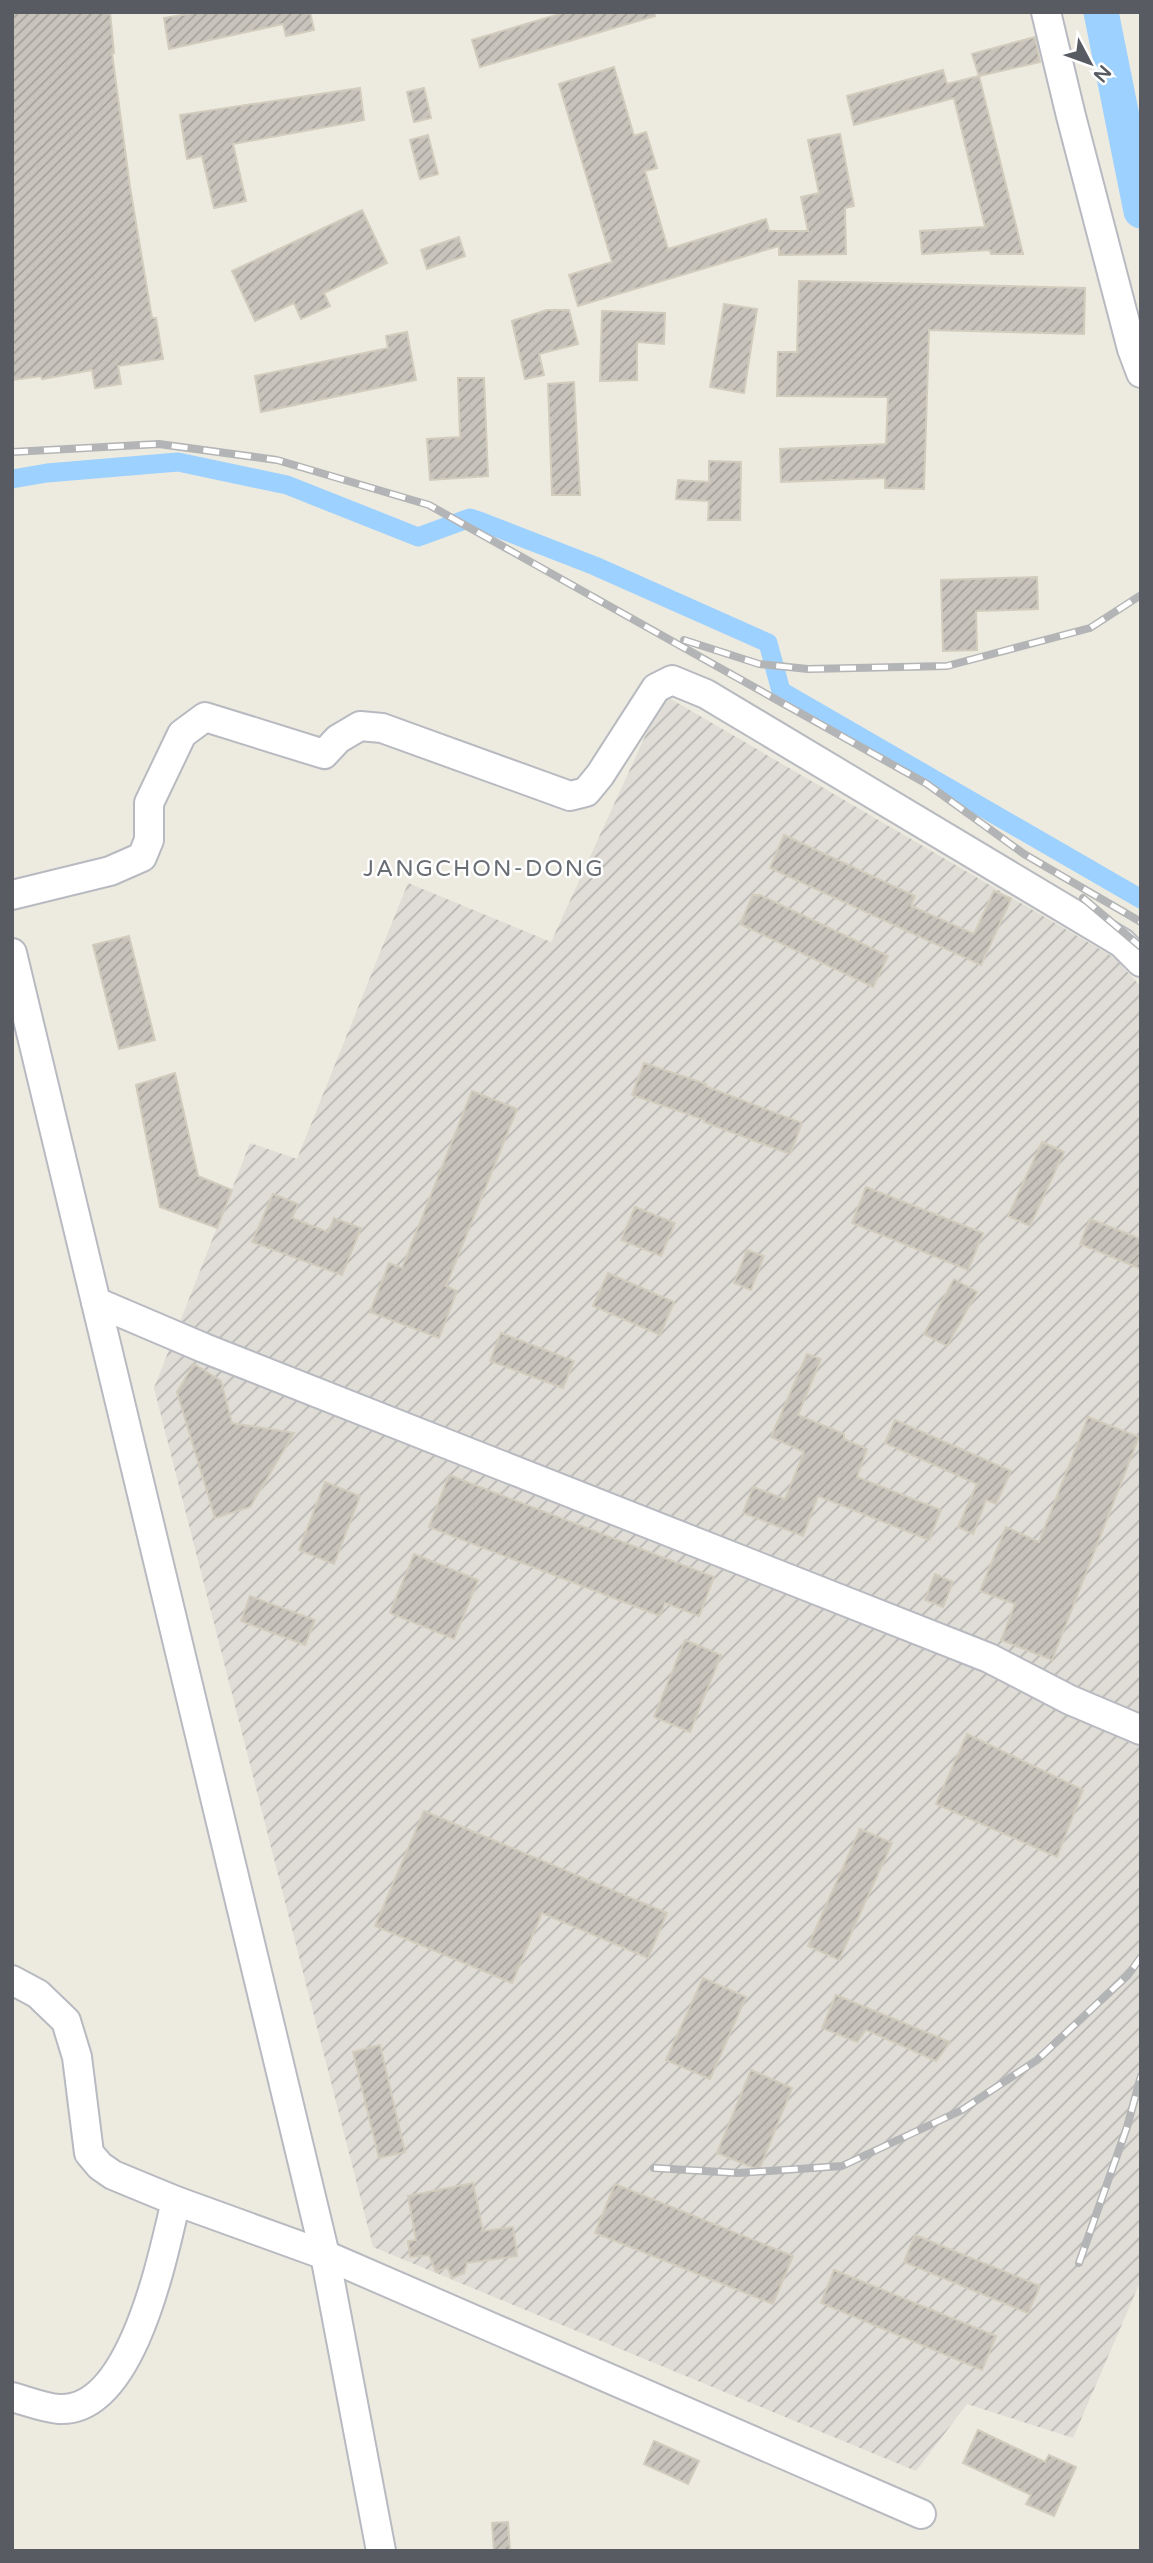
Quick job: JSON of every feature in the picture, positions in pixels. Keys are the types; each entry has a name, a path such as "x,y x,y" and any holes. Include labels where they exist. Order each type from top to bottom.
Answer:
{"street":[{"path":"1046,12 1121,311 1141,373"},
{"path":"12,895 110,871 142,857 149,840 149,803 182,734 205,717 324,754 338,739 360,726 382,728 570,796 586,792 600,775 656,688 672,680 706,694 1122,943 1141,962"},
{"path":"12,953 325,2255 381,2551"},
{"path":"96,1302 204,1348 989,1658 1070,1700 1141,1730"},
{"path":"12,1980 38,1994 66,2021 77,2057 89,2153 100,2166 113,2175 325,2255 921,2514"},
{"path":"12,2397 60,2409 80,2405 103,2390 127,2358 149,2307 176,2201"}],"shaded area":[{"path":"664,695 1115,958 1141,987 1141,2280 1073,2438 967,2404 916,2471 373,2247 154,1388 250,1143 297,1159 408,883 551,942"}],"building":[{"path":"12,12 110,12 112,53 130,187 152,318 156,318 163,359 118,366 121,384 95,388 92,370 42,379 41,376 12,380"},
{"path":"199,12 310,12 314,30 286,36 283,24 169,49 164,18"},
{"path":"566,12 654,12 655,16 480,67 472,40"},
{"path":"1035,37 1040,62 979,76 972,54"},
{"path":"614,67 634,136 646,132 657,168 645,171 668,249 766,219 769,231 808,231 801,197 819,193 808,140 840,134 854,206 845,208 846,254 779,255 779,246 578,306 569,275 612,262 559,84"},
{"path":"943,70 947,84 979,76 1023,254 991,254 990,250 922,254 920,231 985,227 954,98 854,125 847,96"},
{"path":"360,88 364,120 233,144 246,201 214,208 202,156 187,159 180,115"},
{"path":"424,88 431,118 414,122 407,92"},
{"path":"428,135 438,174 420,179 410,140"},
{"path":"362,210 387,263 324,293 330,306 301,319 294,303 255,321 232,271"},
{"path":"459,237 465,256 427,269 421,250"},
{"path":"799,281 1085,288 1084,334 929,330 924,489 885,488 885,478 781,482 780,449 886,444 888,397 777,396 778,352 797,352"},
{"path":"724,304 757,309 744,393 710,387"},
{"path":"547,310 569,310 578,344 539,354 544,375 525,379 512,321"},
{"path":"602,311 665,313 664,344 637,342 637,380 600,381"},
{"path":"407,332 416,380 261,412 255,376 388,348 386,336"},
{"path":"458,378 484,378 488,476 430,480 427,439 460,437"},
{"path":"574,382 580,495 552,495 548,384"},
{"path":"709,461 741,462 740,520 708,520 709,501 676,499 678,480 709,482"},
{"path":"1037,577 1038,609 976,611 977,650 943,651 941,580"},
{"path":"784,835 915,896 911,906 974,934 994,891 1011,899 981,965 770,868"},
{"path":"753,895 760,895 888,956 873,987 740,924"},
{"path":"129,936 155,1040 119,1049 93,945"},
{"path":"644,1063 706,1084 705,1086 802,1123 790,1154 704,1122 705,1120 632,1095"},
{"path":"175,1073 198,1176 232,1190 217,1228 160,1207 136,1085"},
{"path":"472,1091 517,1109 446,1286 457,1291 439,1338 370,1312 389,1263 402,1268"},
{"path":"1042,1142 1064,1152 1030,1226 1008,1216"},
{"path":"866,1187 983,1233 968,1270 852,1223"},
{"path":"273,1194 298,1204 292,1218 328,1232 334,1218 361,1228 342,1275 252,1242"},
{"path":"635,1207 675,1223 661,1256 621,1240"},
{"path":"1090,1219 1141,1239 1141,1269 1080,1244"},
{"path":"747,1250 764,1256 751,1290 734,1283"},
{"path":"608,1273 674,1302 660,1335 593,1306"},
{"path":"954,1279 977,1292 947,1346 924,1334"},
{"path":"501,1333 574,1361 563,1388 490,1361"},
{"path":"807,1354 821,1359 798,1415 844,1434 844,1439 867,1449 857,1477 941,1510 929,1540 818,1496 803,1536 743,1513 753,1487 785,1499 804,1452 771,1437"},
{"path":"194,1364 221,1381 232,1423 294,1433 250,1507 215,1518 177,1392"},
{"path":"1088,1417 1139,1437 1052,1660 1001,1640 1015,1604 980,1591 1006,1527 1039,1542"},
{"path":"895,1420 1011,1471 996,1504 986,1500 973,1534 958,1527 977,1484 885,1443"},
{"path":"449,1475 714,1577 699,1616 665,1603 660,1616 429,1527"},
{"path":"325,1482 360,1496 334,1564 299,1550"},
{"path":"414,1554 478,1580 454,1639 390,1613"},
{"path":"935,1574 953,1582 943,1607 925,1600"},
{"path":"250,1596 315,1620 305,1645 241,1621"},
{"path":"685,1640 721,1655 690,1732 654,1717"},
{"path":"967,1734 1083,1790 1057,1857 936,1804"},
{"path":"424,1811 667,1913 648,1958 542,1913 512,1983 375,1926"},
{"path":"860,1829 892,1843 839,1960 808,1946"},
{"path":"703,1978 746,1997 710,2079 666,2060"},
{"path":"836,1995 950,2042 936,2061 866,2030 857,2042 822,2028"},
{"path":"380,2045 405,2152 379,2158 353,2052"},
{"path":"751,2070 792,2088 759,2170 717,2153"},
{"path":"473,2183 483,2231 513,2227 517,2256 467,2263 464,2273 452,2278 447,2267 436,2272 429,2255 410,2257 408,2241 416,2240 408,2196"},
{"path":"615,2184 793,2256 773,2304 595,2233"},
{"path":"915,2235 1040,2286 1028,2313 904,2262"},
{"path":"834,2270 996,2336 982,2370 821,2303"},
{"path":"978,2430 1045,2462 1049,2455 1076,2467 1054,2516 1026,2504 1031,2495 963,2463"},
{"path":"654,2441 699,2461 688,2484 644,2464"},
{"path":"508,2522 510,2551 494,2551 492,2523"}],"waterway":[{"path":"1101,12 1141,211"},
{"path":"12,479 47,473 178,462 287,485 418,537 470,518 482,522 595,566 768,643 781,691 1141,899"}],"railway":[{"path":"12,452 159,444 277,460 429,505 927,784 1024,854 1141,922"},
{"path":"684,640 759,664 808,669 947,666 1090,628 1141,595"},
{"path":"1083,898 1141,947"},
{"path":"654,2168 738,2173 842,2166 962,2110 1037,2060 1128,1975 1141,1957"},
{"path":"1079,2263 1127,2127 1141,2076"}],"district":[{"name":"JANGCHON-DONG","path":"484,868"}]}
